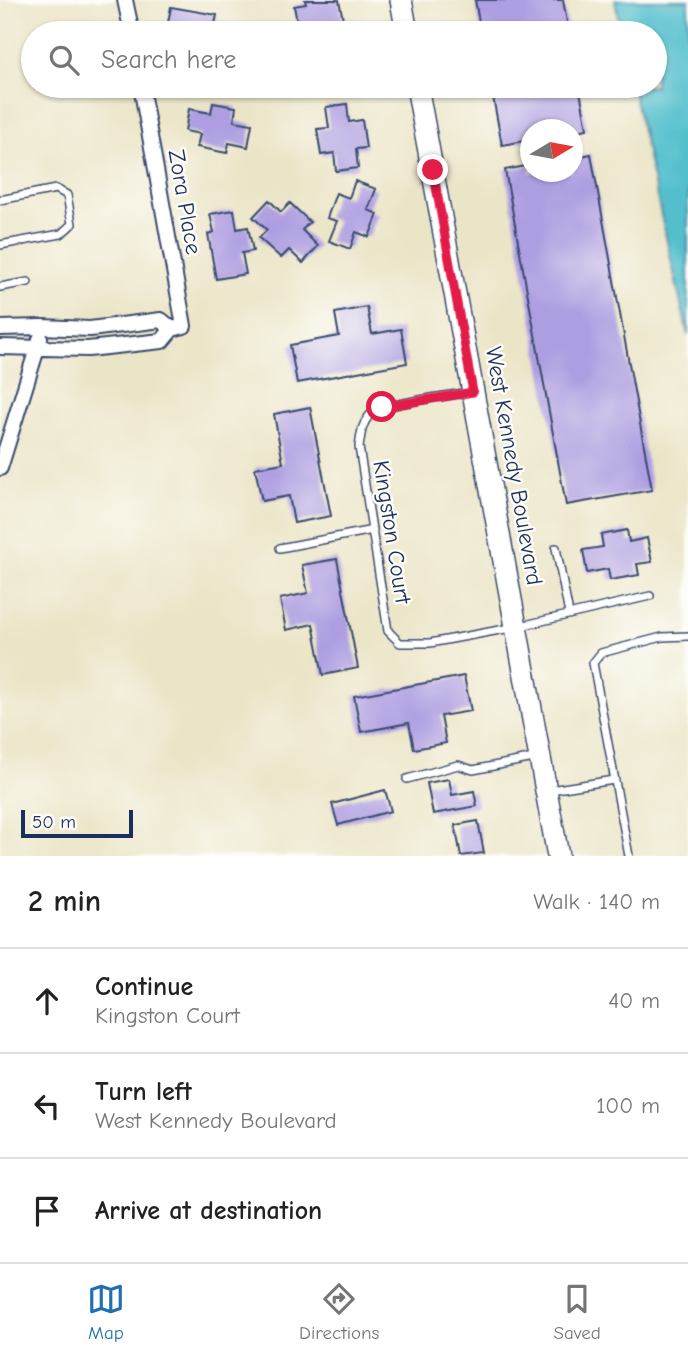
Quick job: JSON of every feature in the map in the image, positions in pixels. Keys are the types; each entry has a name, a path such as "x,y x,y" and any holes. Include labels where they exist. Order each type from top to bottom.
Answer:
{"main road":[{"path":"401,0 405,21"},
{"name":"West Kennedy Boulevard","path":"419,98 558,856"}],"street":[{"path":"125,0 129,21"},
{"name":"Zora Place","path":"143,98 178,328"},
{"path":"0,328 90,329 161,320 178,328 162,341 88,349 0,347"},
{"path":"0,468 3,449 38,347 42,327"}],"lane":[{"path":"0,200 56,189 66,195 72,224 61,234 0,245"},
{"path":"0,287 28,282"},
{"name":"Kingston Court","path":"473,392 382,407 367,418 361,432 359,447 388,631 400,643 430,643 516,626"},
{"path":"280,548 373,530"},
{"path":"556,548 569,614"},
{"path":"516,626 650,596"},
{"path":"629,856 593,663 601,653 662,637 688,636"},
{"path":"407,779 458,765 473,770 540,757"},
{"path":"546,791 614,779"}],"water":[{"path":"615,0 688,0 688,335 635,98 667,98 667,21 619,21"}],"building":[{"path":"305,0 339,0 343,21 297,21 294,6 306,4"},
{"path":"475,0 563,0 567,21 479,21"},
{"path":"171,7 217,15 216,21 168,21"},
{"path":"493,98 581,98 587,129 583,130 583,119 520,119 520,142 502,145"},
{"path":"213,103 236,107 234,121 252,124 248,147 229,143 227,153 197,147 200,134 185,131 189,109 211,113"},
{"path":"347,104 349,122 362,120 366,148 356,149 358,168 336,171 334,153 321,155 317,129 329,128 326,107"},
{"path":"591,154 652,490 566,505 505,170 520,167 520,182 583,182 583,156"},
{"path":"355,181 376,189 368,210 378,214 369,237 356,232 350,249 329,241 337,221 327,218 336,193 349,198"},
{"path":"269,200 281,212 290,203 310,222 302,230 318,246 303,263 289,250 281,258 259,238 267,230 253,217"},
{"path":"234,210 237,229 248,227 253,251 242,253 246,274 216,279 208,234 214,232 210,214"},
{"path":"367,307 372,334 401,329 407,363 297,383 290,345 339,336 335,313"},
{"path":"310,407 331,516 294,523 289,496 262,501 255,468 283,463 274,414"},
{"path":"627,530 629,542 647,538 652,562 637,564 639,575 610,580 608,569 587,573 583,550 603,547 601,535"},
{"path":"337,559 358,668 323,675 313,624 286,630 280,599 308,593 302,565"},
{"path":"464,676 471,711 441,716 446,743 414,749 409,723 361,732 354,696"},
{"path":"449,779 452,795 474,791 477,806 433,814 427,783"},
{"path":"385,790 391,811 338,825 332,804"},
{"path":"478,821 484,853 461,856 455,825"}],"route":[{"path":"382,407 473,392 433,170"}]}
